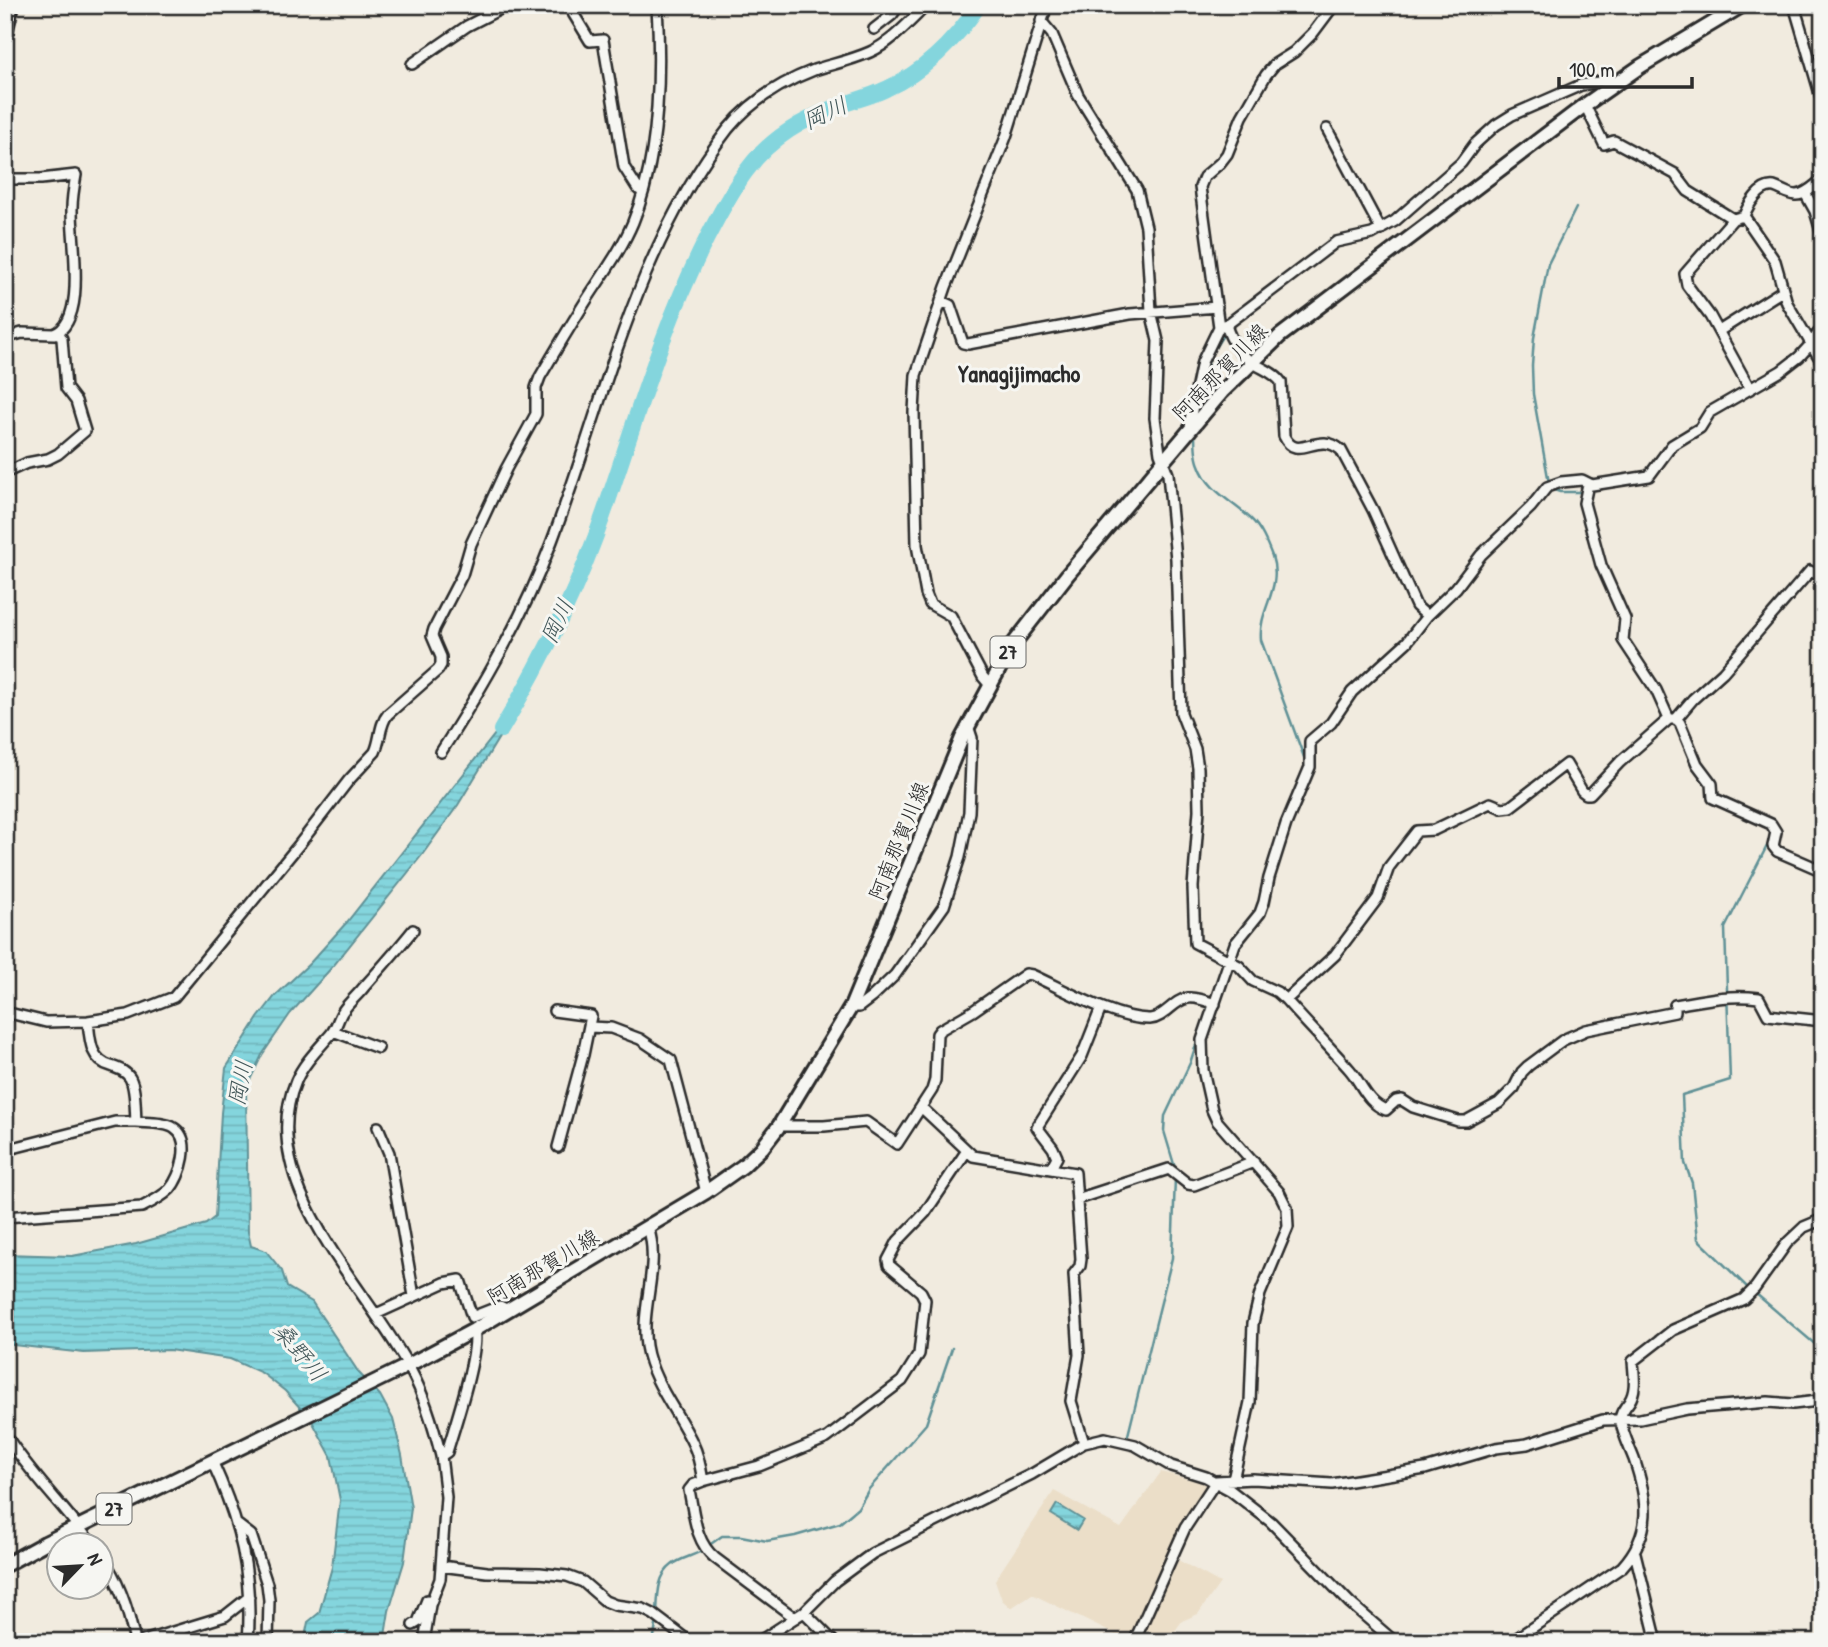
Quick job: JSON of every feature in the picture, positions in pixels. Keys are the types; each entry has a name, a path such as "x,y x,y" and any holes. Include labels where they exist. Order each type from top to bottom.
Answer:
{"main road":[{"path":"5,33 12,5"},
{"name":"阿南那賀川線","path":"5,1565 79,1526 394,1373 474,1330 706,1192 743,1166 779,1126 851,1007 968,726 989,684 1024,628 1191,428 1251,361 1288,329 1615,84 1743,5"}],"street":[{"path":"412,64 467,26 508,5"},
{"path":"568,5 590,41 603,40 624,167 638,189 643,192"},
{"path":"5,1012 46,1022 88,1021 128,1015 176,995 349,780 375,752 380,742 382,722 388,714 438,670 441,657 433,642 434,629 462,575 471,544 506,469 536,414 536,388 540,377 621,247 634,220 643,192 656,112 659,72 657,5"},
{"path":"874,29 892,15 899,5"},
{"path":"441,752 482,688 534,586 659,239 712,152 746,109 762,96 785,82 872,51 897,35 927,5"},
{"path":"989,684 951,617 930,604 926,594 917,544 914,412 916,375 946,287 1006,137 1047,5"},
{"path":"1334,5 1313,33 1294,52 1275,64 1266,75 1242,117 1227,154 1204,177 1200,187 1217,307 1234,346 1251,361 1277,376 1287,443 1298,448 1325,441 1333,443 1341,450 1373,510 1416,606 1427,616"},
{"path":"1794,5 1823,102"},
{"path":"1041,21 1052,34 1078,95 1137,190 1142,203 1150,274 1151,312 1158,341 1155,418 1168,474 1176,559 1181,713 1195,749 1198,768 1199,810 1193,887 1195,943 1239,966 1253,981 1277,992 1286,1000 1351,1071 1363,1091 1379,1107 1386,1110 1396,1101 1402,1100 1412,1107 1458,1121 1465,1121 1499,1103 1514,1088 1528,1066 1563,1040 1586,1030 1675,1012 1675,1005 1725,996 1745,996 1759,998 1768,1015 1823,1021"},
{"path":"1191,428 1190,420 1202,362 1223,326 1336,242 1381,230 1461,163 1496,125 1512,115 1581,85 1610,80 1615,84"},
{"path":"1586,105 1604,144 1614,141 1675,174 1688,191 1733,219"},
{"path":"1326,129 1381,230"},
{"path":"5,179 76,175 72,210 75,284 72,314 59,333 22,333 5,338"},
{"path":"1750,389 1719,331 1684,279 1685,274 1733,219 1744,216 1762,190 1768,187 1796,196 1805,193 1823,179"},
{"path":"1805,193 1815,211 1823,238"},
{"path":"1744,216 1775,261 1782,291 1823,364"},
{"path":"1719,331 1782,291"},
{"path":"941,301 950,305 963,343 968,344 1151,312 1217,307"},
{"path":"1233,1480 1250,1402 1252,1323 1259,1294 1288,1227 1287,1208 1279,1192 1217,1121 1212,1110 1201,1054 1202,1040 1226,960 1265,902 1269,877 1286,824 1310,767 1310,741 1331,723 1352,692 1407,642 1427,616 1456,588 1481,555 1531,507 1547,487 1561,482 1582,480 1588,484 1649,476 1672,445 1700,428 1710,412 1799,357 1823,326"},
{"path":"5,473 58,454 85,430 76,401 66,388 62,339 59,333"},
{"path":"1588,484 1584,503 1601,565 1625,619 1623,640 1672,719 1680,723 1697,764 1712,784 1713,798 1771,824 1776,832 1773,846 1776,851 1823,871"},
{"path":"1286,1000 1335,955 1378,898 1389,867 1417,831 1434,830 1490,803 1502,808 1510,807 1566,764 1582,791 1590,793 1620,762 1723,672 1810,571 1823,577"},
{"path":"5,636 5,653"},
{"path":"851,1007 859,1007 895,975 944,906 960,857 969,812 972,737 968,726"},
{"path":"413,930 342,1012 333,1031 296,1079 288,1115 287,1138 291,1169 303,1197 331,1248 408,1365 419,1388 441,1456 446,1497 440,1580 430,1605 424,1642"},
{"path":"779,1126 866,1122 897,1144 935,1080 937,1034 940,1030 1026,974 1101,1008 1146,1019 1155,1018 1180,1000 1191,997 1211,1003"},
{"path":"1051,1168 1057,1157 1037,1127 1082,1056 1101,1008"},
{"path":"554,1012 590,1016 558,1147"},
{"path":"88,1021 90,1042 96,1058 103,1064 124,1071 130,1078 136,1122"},
{"path":"589,1027 611,1028 640,1039 671,1060 706,1192"},
{"path":"333,1031 378,1048"},
{"path":"921,1107 973,1156 1074,1173 1081,1259 1074,1274 1079,1355 1071,1401 1084,1443"},
{"path":"5,1150 115,1122 169,1126 176,1129 182,1139 183,1149 180,1173 170,1188 142,1207 5,1217"},
{"path":"377,1127 389,1153 414,1296"},
{"path":"795,1618 707,1551 697,1528 690,1490 692,1485 759,1465 827,1438 866,1411 902,1381 919,1354 925,1300 921,1292 889,1265 888,1260 898,1241 925,1213 966,1152"},
{"path":"1077,1199 1169,1169 1188,1184 1194,1185 1254,1162"},
{"path":"1511,1642 1622,1567 1635,1553 1642,1540 1644,1497 1620,1418 1621,1411 1630,1401 1635,1388 1633,1361 1673,1330 1744,1299 1787,1242 1804,1227 1823,1219"},
{"path":"648,1227 653,1248 646,1347 658,1381 693,1444 704,1481"},
{"path":"376,1314 444,1283 460,1280 472,1317 500,1306 508,1310"},
{"path":"441,1456 447,1452 465,1387 476,1338 474,1330"},
{"path":"1216,1481 1332,1483 1402,1473 1496,1448 1527,1444 1603,1420 1640,1419 1687,1409 1768,1402 1793,1404 1818,1401 1823,1404"},
{"path":"5,1434 83,1532"},
{"path":"758,1642 804,1612 835,1581 873,1553 1032,1474 1084,1443 1105,1438 1135,1445 1171,1466 1216,1481 1271,1522 1383,1638 1395,1642"},
{"path":"218,1459 239,1525 249,1597 248,1642"},
{"path":"1134,1642 1185,1528 1216,1481"},
{"path":"239,1525 251,1535 267,1584 268,1642"},
{"path":"1635,1553 1657,1642"},
{"path":"413,1625 418,1622 441,1566"},
{"path":"441,1566 487,1573 567,1576 583,1582 605,1601 643,1609 653,1614 690,1642"},
{"path":"116,1585 138,1642 225,1616 249,1597"},
{"path":"804,1612 834,1642"}],"shaded area":[{"path":"1161,1472 1208,1484 1206,1492 1177,1535 1130,1642 1032,1594 1011,1608 1002,1600 995,1580 1054,1491 1121,1528"},
{"path":"1178,1560 1220,1583 1198,1614 1182,1621 1167,1642 1144,1630"}],"water":[{"name":"桑野川","path":"521,701 458,805 422,855 334,965 290,1014 262,1055 246,1088 248,1232 251,1246 266,1251 282,1271 287,1287 312,1302 359,1373 380,1395 393,1419 411,1508 404,1562 389,1611 384,1642 304,1642 308,1622 319,1613 332,1567 340,1500 331,1456 312,1421 285,1391 262,1373 230,1359 169,1350 84,1353 5,1344 5,1254 72,1256 136,1244 206,1224 215,1217 226,1068 275,996 347,922"},
{"path":"1057,1504 1083,1520 1077,1530 1051,1514"}],"waterway":[{"name":"岡川","path":"501,730 546,650 572,595 595,539 651,372 677,304 707,238 736,186 756,158 789,130 827,110 900,82 926,64 960,30 979,5"},
{"path":"1295,56 1315,38 1324,25"},
{"path":"1246,118 1270,77 1281,65"},
{"path":"1207,206 1222,320"},
{"path":"1549,483 1533,394 1534,338 1548,264 1576,208"},
{"path":"1202,382 1211,354 1223,335 1223,327"},
{"path":"1195,433 1197,458 1208,482 1255,523 1272,556 1275,568 1273,589 1263,618 1261,640 1305,760 1304,772"},
{"path":"1551,489 1579,492"},
{"path":"1235,938 1257,909 1281,824 1294,794"},
{"path":"1750,1290 1698,1239 1692,1183 1685,1163 1682,1095 1730,1080 1725,928 1769,842"},
{"path":"1211,1000 1225,960"},
{"path":"1176,1171 1164,1131 1165,1116 1190,1063 1209,1006"},
{"path":"1128,1435 1172,1258 1175,1178"},
{"path":"1755,1293 1823,1351"},
{"path":"708,1546 722,1536 767,1541 840,1523 858,1508 869,1489 926,1424 952,1348"},
{"path":"657,1613 663,1575 672,1565 703,1550"},
{"path":"653,1642 657,1620"}],"district":[{"name":"Yanagijimacho","path":"1019,374"}]}
